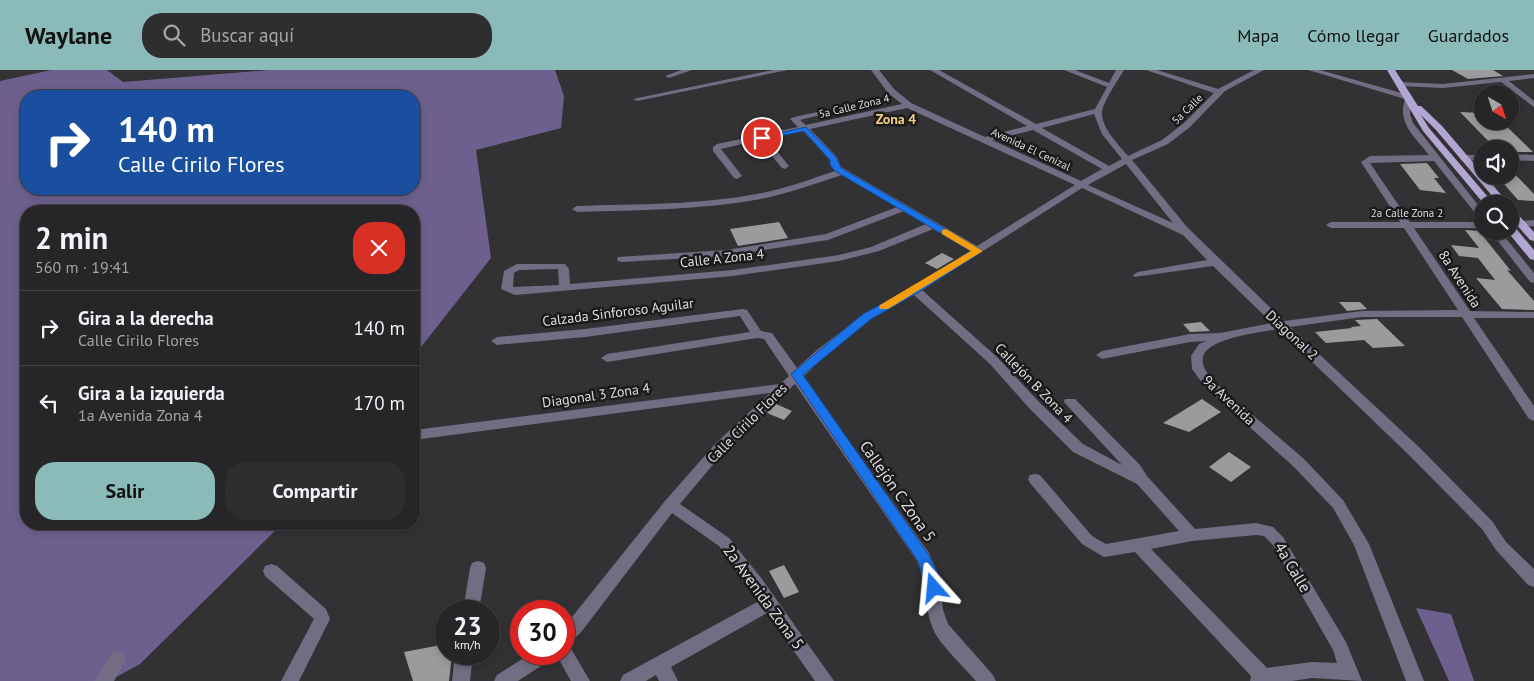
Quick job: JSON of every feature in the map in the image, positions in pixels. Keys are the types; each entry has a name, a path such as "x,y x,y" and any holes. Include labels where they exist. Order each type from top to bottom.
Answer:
{"main road":[{"path":"1391,70 1412,102 1421,109 1496,195"},
{"path":"1412,102 1413,109 1426,129 1481,195"},
{"path":"1519,222 1534,238"},
{"path":"1519,239 1534,257"}],"street":[{"path":"669,76 688,70"},
{"path":"637,99 784,70"},
{"name":"Avenida El Cenizal","path":"875,70 891,91 908,105 1188,234"},
{"path":"934,70 1108,169"},
{"path":"1068,70 1110,86"},
{"path":"984,140 1098,111 1120,70"},
{"path":"1150,70 1219,92"},
{"name":"5a Calle","path":"1126,160 1148,151 1178,133 1219,92 1231,83 1260,70"},
{"path":"1312,70 1412,102 1405,110 1406,118 1474,206"},
{"path":"1400,84 1443,86 1504,81 1534,76"},
{"path":"1504,81 1534,106"},
{"path":"1525,98 1534,98"},
{"name":"5a Calle Zona 4","path":"737,176 717,151 717,147 806,129 908,105"},
{"path":"841,109 794,119 834,159 836,167 842,172 978,251"},
{"name":"Diagonal 2","path":"1098,111 1102,127 1126,160 1188,234 1415,452 1487,525 1501,546 1534,580"},
{"path":"762,138 785,166"},
{"path":"1519,157 1534,158"},
{"name":"8a Avenida","path":"1435,158 1367,159 1365,161 1534,416"},
{"path":"1464,158 1474,158"},
{"name":"Calle Cirilo Flores","path":"575,627 670,506 721,446 796,374 867,317 915,290 1082,185 1126,160"},
{"path":"577,209 745,198 786,191 842,172"},
{"path":"622,259 726,252 828,237 904,208"},
{"path":"1521,224 1534,224"},
{"name":"Calle A Zona 4","path":"565,288 564,269 557,265 512,269 508,272 506,288 508,291 515,292 565,288 733,273 839,258 875,249 933,225"},
{"name":"2a Calle Zona 2","path":"1331,225 1474,225"},
{"path":"1502,240 1534,280"},
{"path":"1138,275 1215,262"},
{"name":"Callejón B Zona 4","path":"915,290 994,361 1035,406 1078,448 1142,480"},
{"name":"Callejón C Zona 5","path":"743,312 761,334 772,339 923,558 932,576 935,610 941,628 987,681"},
{"name":"Calzada Sinforoso Aguilar","path":"497,341 585,333 743,312"},
{"name":"9a Avenida","path":"1415,681 1361,544 1338,504 1299,463 1209,384 1198,369 1197,356 1209,342 1223,336 1281,325 1362,314 1464,313 1534,315"},
{"path":"607,358 761,334"},
{"path":"1102,355 1190,338 1223,336"},
{"name":"Diagonal 3 Zona 4","path":"420,434 782,388"},
{"path":"1070,402 1135,469 1142,480 1192,535"},
{"name":"4a Calle","path":"1035,479 1092,545 1104,551 1192,535 1261,529 1274,536 1340,647 1351,677"},
{"name":"2a Avenida Zona 5","path":"670,506 688,516 724,542 825,681"},
{"path":"1487,525 1507,541 1534,568"},
{"name":"4a Calle","path":"1138,545 1260,679 1312,670 1351,677"},
{"path":"473,600 478,568"},
{"path":"271,571 320,614 322,619 290,681"},
{"path":"629,681 769,604"},
{"path":"104,681 117,660"},
{"path":"659,664 669,681"},
{"path":"461,681 463,665"},
{"path":"502,681 527,665"},
{"path":"571,665 581,681"}],"shaded area":[{"path":"51,70 107,70 123,82 268,70 555,70 564,96 561,128 476,150 491,258 420,348 420,205 20,205 20,530 276,530 140,664 109,681 0,681 0,81"},
{"path":"1416,608 1451,614 1474,681 1449,681"}],"building":[{"path":"1452,70 1493,70 1503,76 1468,79"},
{"path":"1460,112 1474,113 1474,126"},
{"path":"1478,130 1510,130 1533,152 1519,152 1519,140 1487,140"},
{"path":"1427,163 1439,178 1434,178 1446,193 1420,190 1400,164"},
{"path":"1519,178 1534,194 1534,201 1519,200 1519,195 1514,195 1505,185 1519,185"},
{"path":"779,222 788,238 738,246 730,229"},
{"path":"1465,230 1474,231 1474,240 1486,240 1511,271 1507,270 1534,301 1534,310 1502,309 1476,278 1495,280 1478,258 1459,256 1451,245 1479,248"},
{"path":"942,253 954,259 937,269 925,263"},
{"path":"1339,302 1360,302 1367,309 1347,311"},
{"path":"1377,319 1405,346 1373,348 1364,340 1326,343 1315,332 1352,328 1361,326 1355,320"},
{"path":"1201,322 1210,331 1190,332 1183,324"},
{"path":"1202,399 1221,412 1189,432 1163,423"},
{"path":"776,404 792,411 784,420 767,413"},
{"path":"1229,452 1251,467 1231,482 1209,467"},
{"path":"784,565 799,592 784,598 769,571"},
{"path":"435,646 435,665 451,665 449,681 413,681 404,652"}],"slow traffic":[{"path":"884,307 978,251 946,232"}],"district":[{"name":"Zona 4","path":"896,119"}],"route":[{"path":"762,138 806,129 834,159 834,165 838,169 978,251 867,317 796,374 923,558 932,576 934,588"}]}
